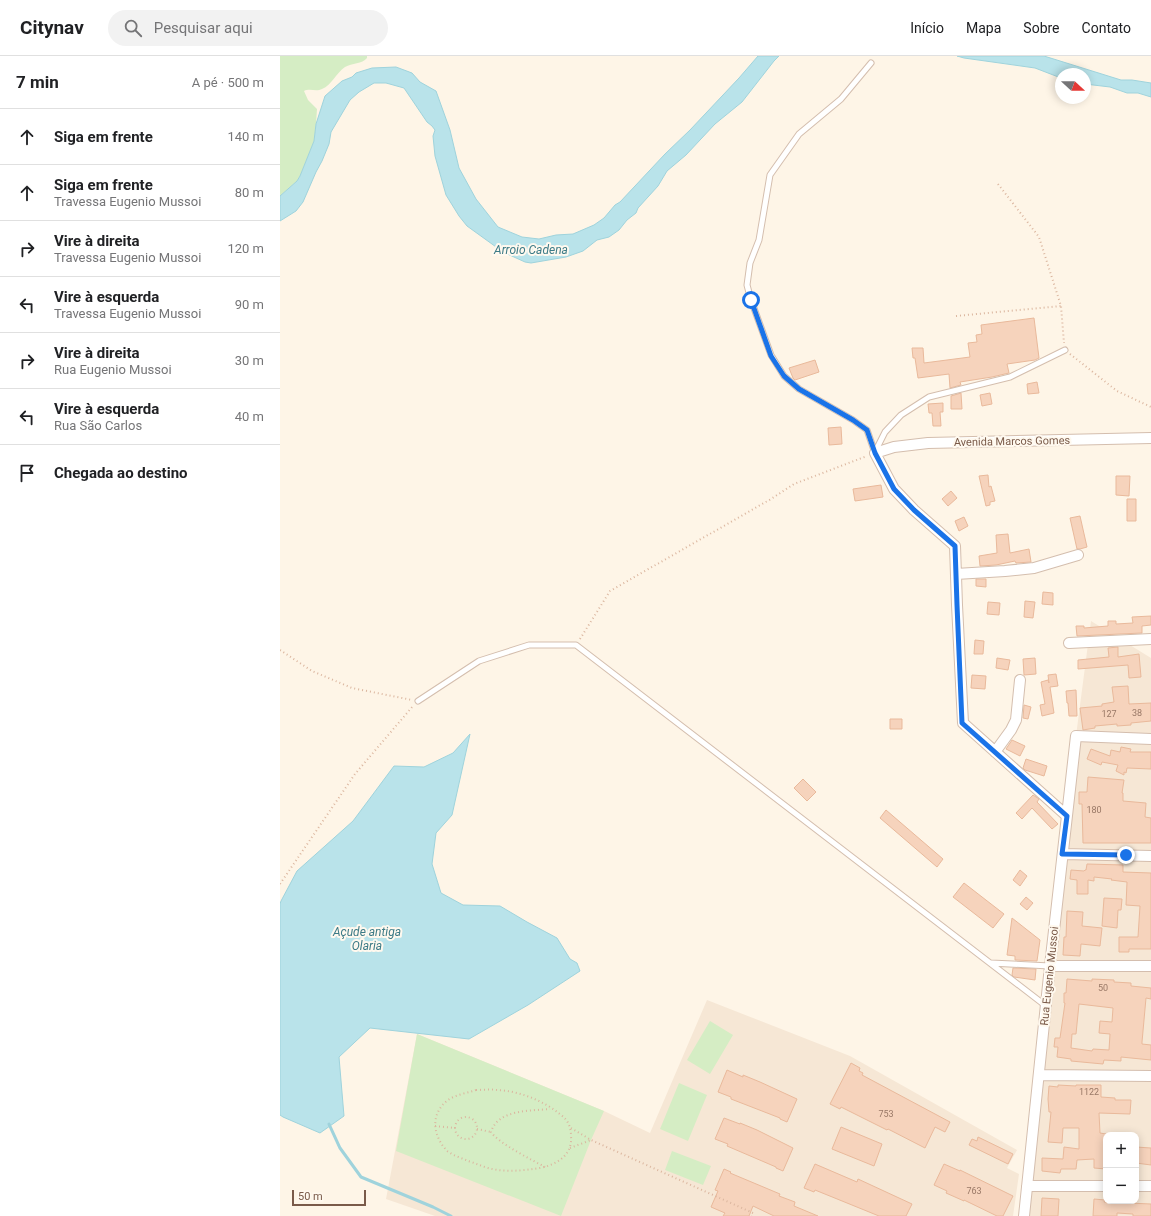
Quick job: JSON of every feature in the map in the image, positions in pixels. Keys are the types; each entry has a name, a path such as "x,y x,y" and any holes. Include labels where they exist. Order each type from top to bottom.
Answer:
{"street":[{"name":"Avenida Marcos Gomes","path":"875,453 894,447 928,443 1151,438"},
{"path":"875,453 894,489 914,510 955,546 962,723 1067,816"},
{"path":"956,574 1034,568 1078,555"},
{"path":"1069,643 1151,639"},
{"path":"995,752 1011,730 1016,720 1020,680"},
{"name":"Rua Eugenio Mussoi","path":"1024,1216 1062,854 1076,736 1151,739"},
{"path":"1062,854 1151,856"},
{"path":"1050,966 1151,966"},
{"path":"1039,1075 1151,1076"},
{"path":"1027,1186 1103,1186"},
{"path":"1139,1186 1151,1186"}],"lane":[{"path":"871,63 841,100 799,134 770,175 759,240 750,262 747,285 771,356 784,376 799,389 853,420 867,430 875,453"},
{"path":"875,453 884,432 901,415 929,397 1010,377 1064,350"},
{"path":"418,701 479,661 529,645 576,645 1046,1006"},
{"path":"990,963 1050,966"}],"path":[{"path":"998,184 1039,237 1060,306 1064,350 1117,391 1151,407"},
{"path":"956,316 1060,306"},
{"path":"576,645 610,590 771,499 794,484 875,453"},
{"path":"280,650 312,671 352,688 418,701 355,774 280,884"},
{"path":"476,1090 510,1091 538,1100 551,1109 567,1121 571,1128 572,1139 567,1154 558,1162 545,1167 521,1171 488,1168 447,1152 436,1134 435,1120 444,1103 449,1099 476,1090"},
{"path":"491,1132 495,1123 501,1118 512,1113 551,1109"},
{"path":"470,1117 477,1123 478,1129 472,1138 464,1139 457,1134 457,1122 461,1118 470,1117"},
{"path":"435,1126 456,1128"},
{"path":"571,1128 591,1140 753,1213 752,1216"},
{"path":"478,1129 491,1132 511,1148 545,1167"},
{"path":"570,1148 591,1140"}],"shaded area":[{"path":"1091,621 1151,658 1151,1216 1024,1216 1076,736"},
{"path":"707,1000 850,1056 1017,1150 1007,1168 1019,1174 1013,1216 435,1216 386,1199 417,1034 604,1111 650,1133"}],"green space":[{"path":"280,56 367,56 367,58 345,67 329,85 322,89 304,91 308,100 317,109 314,141 297,181 280,196"},
{"path":"710,1021 733,1035 710,1074 687,1060"},
{"path":"417,1034 604,1111 561,1216 396,1151"},
{"path":"679,1083 707,1095 688,1141 660,1129"},
{"path":"672,1151 711,1166 703,1185 665,1170"}],"water":[{"name":"Arroio Cadena","path":"758,56 779,56 742,102 715,124 686,155 667,171 658,186 638,208 636,213 627,220 619,230 609,237 597,240 583,251 566,257 531,263 525,262 503,252 467,226 446,195 435,156 433,136 435,130 427,122 404,88 386,83 374,83 359,92 350,100 331,132 329,144 303,202 296,211 280,221 280,196 297,181 300,176 314,141 316,124 325,96 342,81 352,77 356,73 372,68 396,67 412,73 420,82 436,91 450,130 459,168 476,199 498,227 522,237 539,239 556,235 573,234 594,225 604,218 615,205 620,202 690,130"},
{"path":"957,56 1044,56 1082,68 1055,68 1055,76 1035,68"},
{"path":"1091,71 1121,80 1151,83 1151,97 1138,93 1127,93 1110,87 1091,85"},
{"name":"Açude antiga Olaria","path":"470,734 452,815 436,833 432,864 441,893 463,905 500,906 557,938 570,959 577,963 580,971 528,1005 469,1039 370,1028 339,1057 344,1116 320,1133 280,1115 281,901 297,871 353,821 394,766 424,767 453,753"}],"building":[{"path":"1034,318 1039,358 1035,360 1007,364 1009,373 960,382 961,385 950,388 949,374 918,378 912,348 923,348 924,363 970,357 968,343 977,342 976,335 982,334 981,325"},
{"path":"815,360 819,372 795,380 793,378 789,368"},
{"path":"1037,382 1039,393 1028,394 1027,384"},
{"path":"961,393 962,409 951,409 951,396"},
{"path":"990,393 992,404 982,406 980,395"},
{"path":"943,403 943,412 940,412 941,426 933,426 932,413 929,413 928,404"},
{"path":"841,427 842,444 829,445 828,428"},
{"path":"988,475 989,487 991,486 995,501 990,502 990,505 986,506 979,476"},
{"path":"1116,476 1130,476 1129,496 1116,495"},
{"path":"881,485 883,497 855,501 853,489"},
{"path":"951,491 957,498 948,506 942,499"},
{"path":"1127,499 1136,499 1136,521 1127,521"},
{"path":"1080,516 1087,547 1077,549 1070,518"},
{"path":"964,517 968,526 959,531 955,521"},
{"path":"1008,534 1010,553 1029,549 1031,562 1016,563 1015,561 996,565 980,566 979,556 997,553 996,535"},
{"path":"976,579 986,579 986,587 976,586"},
{"path":"1043,592 1053,593 1053,605 1042,604"},
{"path":"1025,601 1035,602 1033,618 1024,617"},
{"path":"988,602 1000,603 999,615 987,614"},
{"path":"1151,616 1151,625 1142,626 1142,633 1077,636 1076,626 1084,626 1084,628 1108,626 1108,621 1116,621 1116,624 1133,623 1132,617"},
{"path":"975,640 984,641 983,654 974,654"},
{"path":"1118,647 1118,657 1139,654 1141,677 1129,678 1128,665 1078,669 1078,660 1109,657 1108,648"},
{"path":"997,658 1010,660 1008,670 996,668"},
{"path":"1035,658 1036,674 1024,675 1023,659"},
{"path":"1056,674 1058,686 1050,687 1054,713 1042,716 1040,705 1045,704 1041,682 1048,680 1049,683 1048,675"},
{"path":"972,675 986,676 985,689 971,688"},
{"path":"1128,686 1129,704 1151,703 1151,721 1131,723 1131,725 1117,726 1117,724 1095,726 1095,728 1083,730 1080,708 1102,706 1102,704 1114,702 1112,687"},
{"path":"1076,690 1077,716 1069,716 1066,691"},
{"path":"1024,705 1031,707 1028,719 1023,718"},
{"path":"890,719 902,719 902,729 890,729"},
{"path":"1012,740 1025,746 1020,756 1006,749"},
{"path":"1121,747 1131,749 1130,752 1151,752 1151,769 1127,768 1124,775 1116,771 1118,765 1102,762 1101,765 1087,759 1091,749 1110,756 1111,750 1120,752"},
{"path":"1026,759 1047,766 1044,776 1025,770 1023,768"},
{"path":"1088,777 1124,780 1122,793 1123,801 1146,803 1145,817 1151,818 1151,843 1083,843 1082,804 1079,804 1079,792 1087,792"},
{"path":"803,779 816,792 807,801 794,788"},
{"path":"1033,795 1039,799 1037,802 1058,824 1052,829 1032,808 1022,819 1016,813"},
{"path":"886,810 943,859 937,867 880,818"},
{"path":"1087,864 1123,865 1123,872 1151,873 1151,949 1129,949 1129,952 1119,952 1119,937 1138,937 1140,906 1126,905 1127,882 1111,880 1112,879 1094,877 1094,881 1088,880 1088,894 1077,894 1077,880 1070,879 1071,870 1084,871 1086,870"},
{"path":"1020,870 1027,876 1020,886 1013,880"},
{"path":"964,883 1004,914 993,928 953,897"},
{"path":"1026,897 1033,903 1027,910 1020,904"},
{"path":"1104,898 1122,899 1121,910 1118,910 1117,928 1102,926"},
{"path":"1067,911 1083,912 1082,926 1102,928 1100,946 1081,944 1080,956 1063,955 1064,937 1066,937"},
{"path":"1012,918 1040,940 1037,961 1015,960 1015,956 1007,955"},
{"path":"1013,968 1036,969 1035,980 1014,977 1012,975"},
{"path":"1067,979 1092,981 1092,979 1114,980 1114,982 1131,983 1131,986 1151,988 1151,999 1146,998 1142,1044 1151,1045 1151,1060 1121,1057 1121,1061 1104,1060 1103,1064 1071,1061 1071,1059 1057,1057 1058,1047 1054,1047 1055,1038 1060,1038 1065,1003 1064,993 1066,993","holes":["1079,1004 1113,1008 1112,1022 1100,1021 1099,1033 1110,1034 1109,1050 1093,1049 1092,1051 1071,1048 1072,1034 1076,1034"]},
{"path":"851,1063 860,1068 859,1071 863,1073 862,1075 950,1122 945,1132 935,1127 925,1148 841,1107 840,1109 830,1104"},
{"path":"727,1070 760,1082 797,1099 787,1122 731,1099 731,1097 718,1092"},
{"path":"1058,1085 1101,1085 1101,1097 1115,1098 1115,1100 1131,1100 1130,1114 1099,1113 1100,1133 1103,1134 1103,1169 1094,1168 1094,1159 1077,1160 1076,1169 1061,1169 1060,1173 1042,1171 1042,1158 1063,1159 1064,1147 1079,1149 1079,1128 1063,1128 1062,1143 1048,1142 1051,1112 1049,1112 1048,1099 1049,1086 1058,1087"},
{"path":"724,1118 757,1130 793,1148 783,1171 727,1146 728,1144 715,1139"},
{"path":"841,1127 882,1144 874,1166 832,1149"},
{"path":"978,1137 1013,1154 1008,1164 969,1145 972,1139 977,1141"},
{"path":"1139,1147 1151,1148 1151,1165 1139,1163"},
{"path":"815,1164 857,1182 858,1179 912,1204 906,1216 879,1216 815,1190 814,1192 804,1188"},
{"path":"944,1164 960,1170 1013,1196 1003,1216 997,1216 946,1193 947,1191 934,1185"},
{"path":"724,1169 731,1172 730,1173 780,1194 779,1196 795,1202 794,1206 818,1216 774,1216 753,1206 749,1216 723,1216 725,1213 711,1207 718,1191 715,1190"},
{"path":"1042,1198 1059,1199 1058,1216 1041,1216"},
{"path":"1094,1199 1103,1200 1103,1204 1151,1204 1151,1216 1133,1216 1133,1214 1117,1213 1117,1216 1093,1216"}],"waterway":[{"path":"329,1124 340,1148 361,1177 451,1216"}],"route":[{"path":"751,300 771,356 784,376 799,389 853,420 867,430 875,453 894,489 914,510 955,546 962,723 1067,816 1062,854 1126,855"}]}
